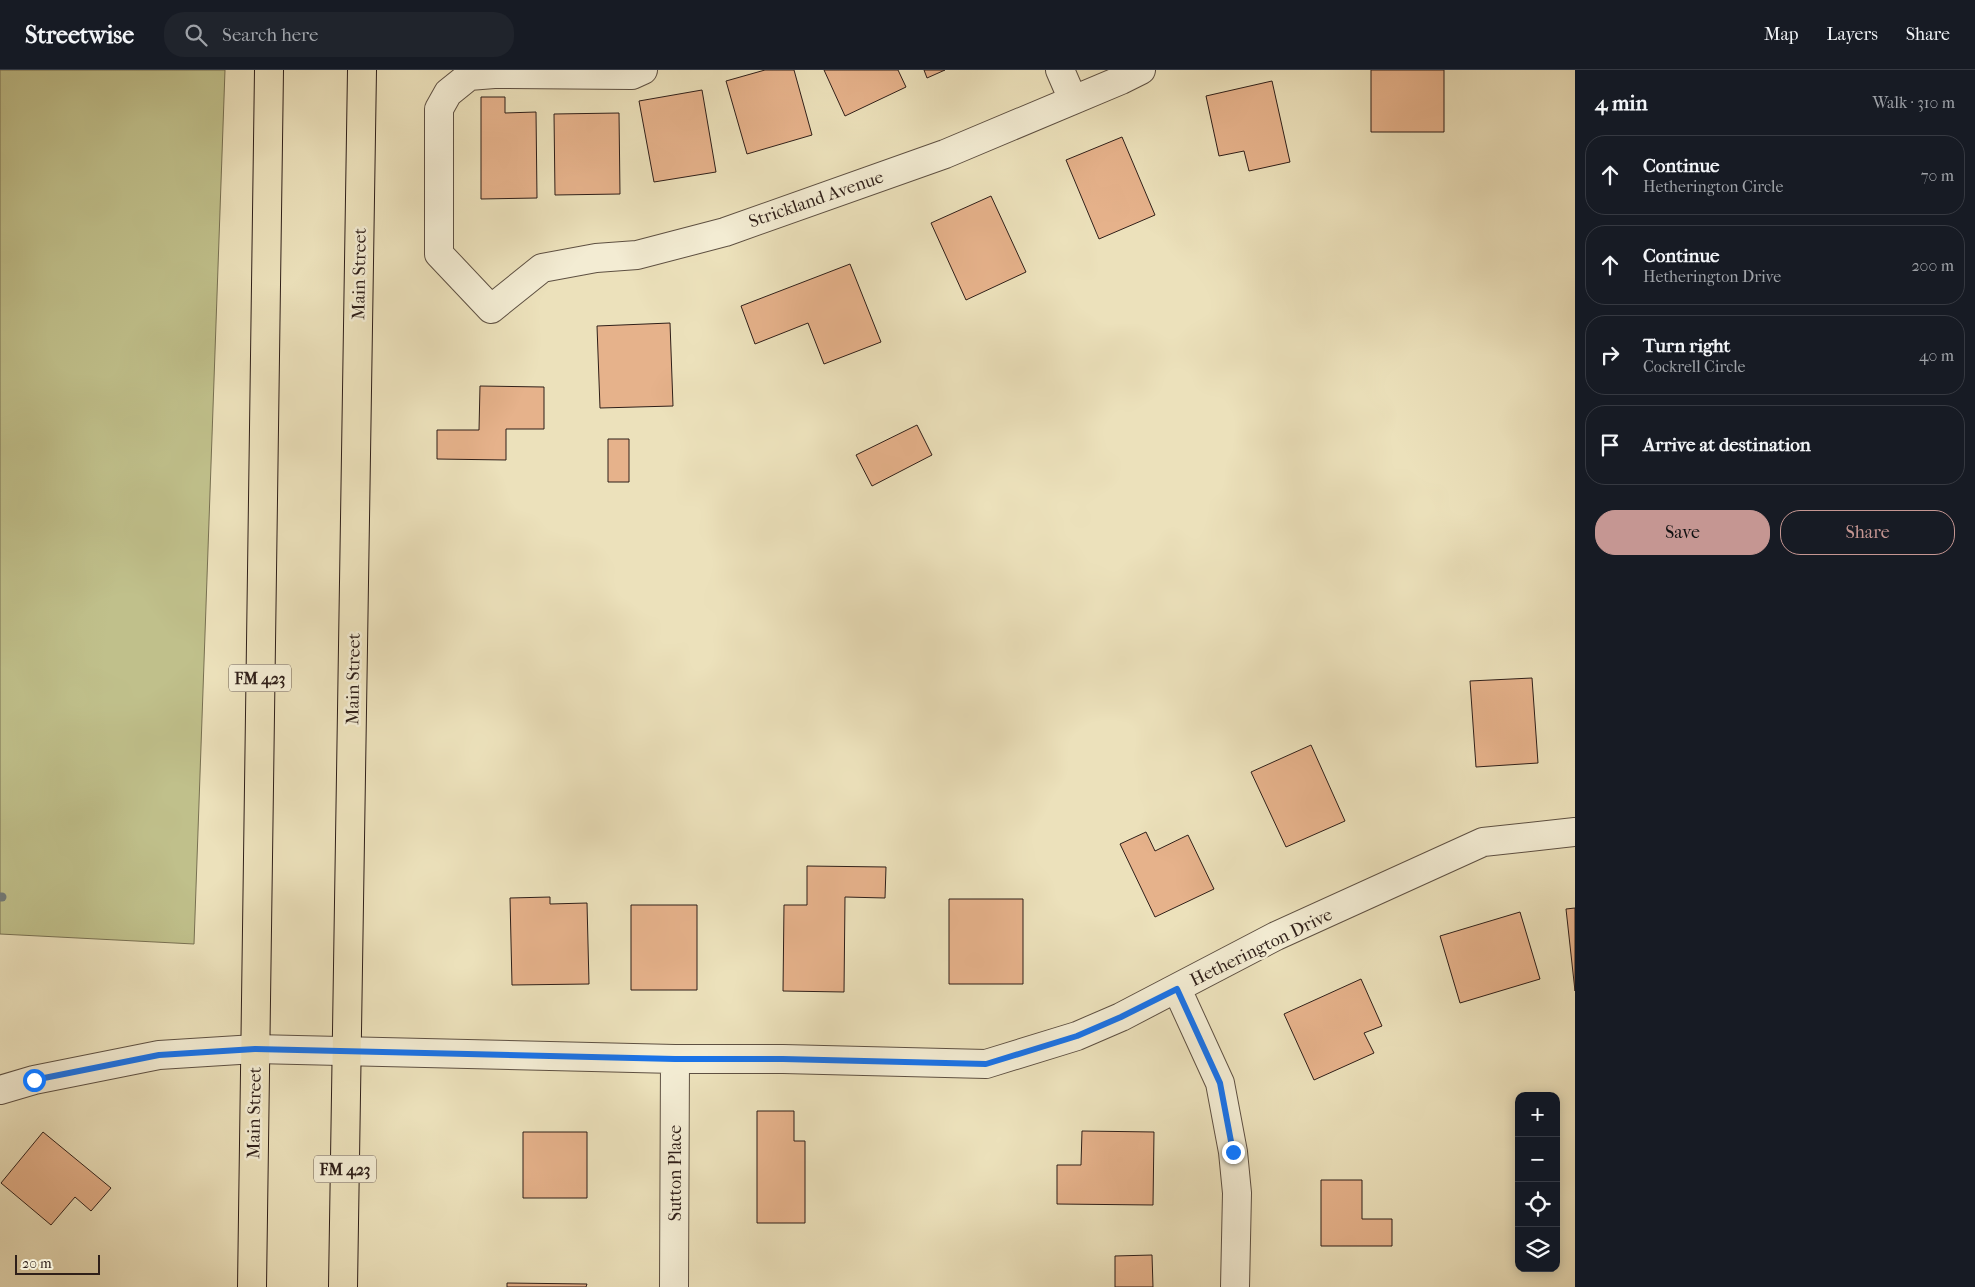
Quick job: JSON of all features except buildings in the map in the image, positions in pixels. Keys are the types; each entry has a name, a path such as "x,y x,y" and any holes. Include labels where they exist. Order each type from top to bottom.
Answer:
{"main road":[{"name":"Main Street","path":"252,1287 269,70"},
{"name":"Main Street","path":"343,1287 362,70"}],"street":[{"name":"Strickland Avenue","path":"642,70 632,75 486,74 470,76 448,93 439,109 439,254 491,309 542,268 596,258 637,255 725,232 945,154 1141,70"},
{"path":"1060,70 1073,100"},
{"name":"Hetherington Drive","path":"0,1090 34,1080 159,1055 255,1049 986,1064 1077,1036 1121,1017 1276,936 1484,842 1575,832"},
{"path":"1177,989 1220,1083 1233,1152 1237,1193 1235,1287"},
{"name":"Sutton Place","path":"674,1287 675,1059"}],"green space":[{"path":"0,70 225,70 194,944 0,934"}],"route":[{"path":"34,1080 159,1055 255,1049 986,1064 1077,1036 1121,1017 1177,989 1220,1083 1233,1152"}]}
